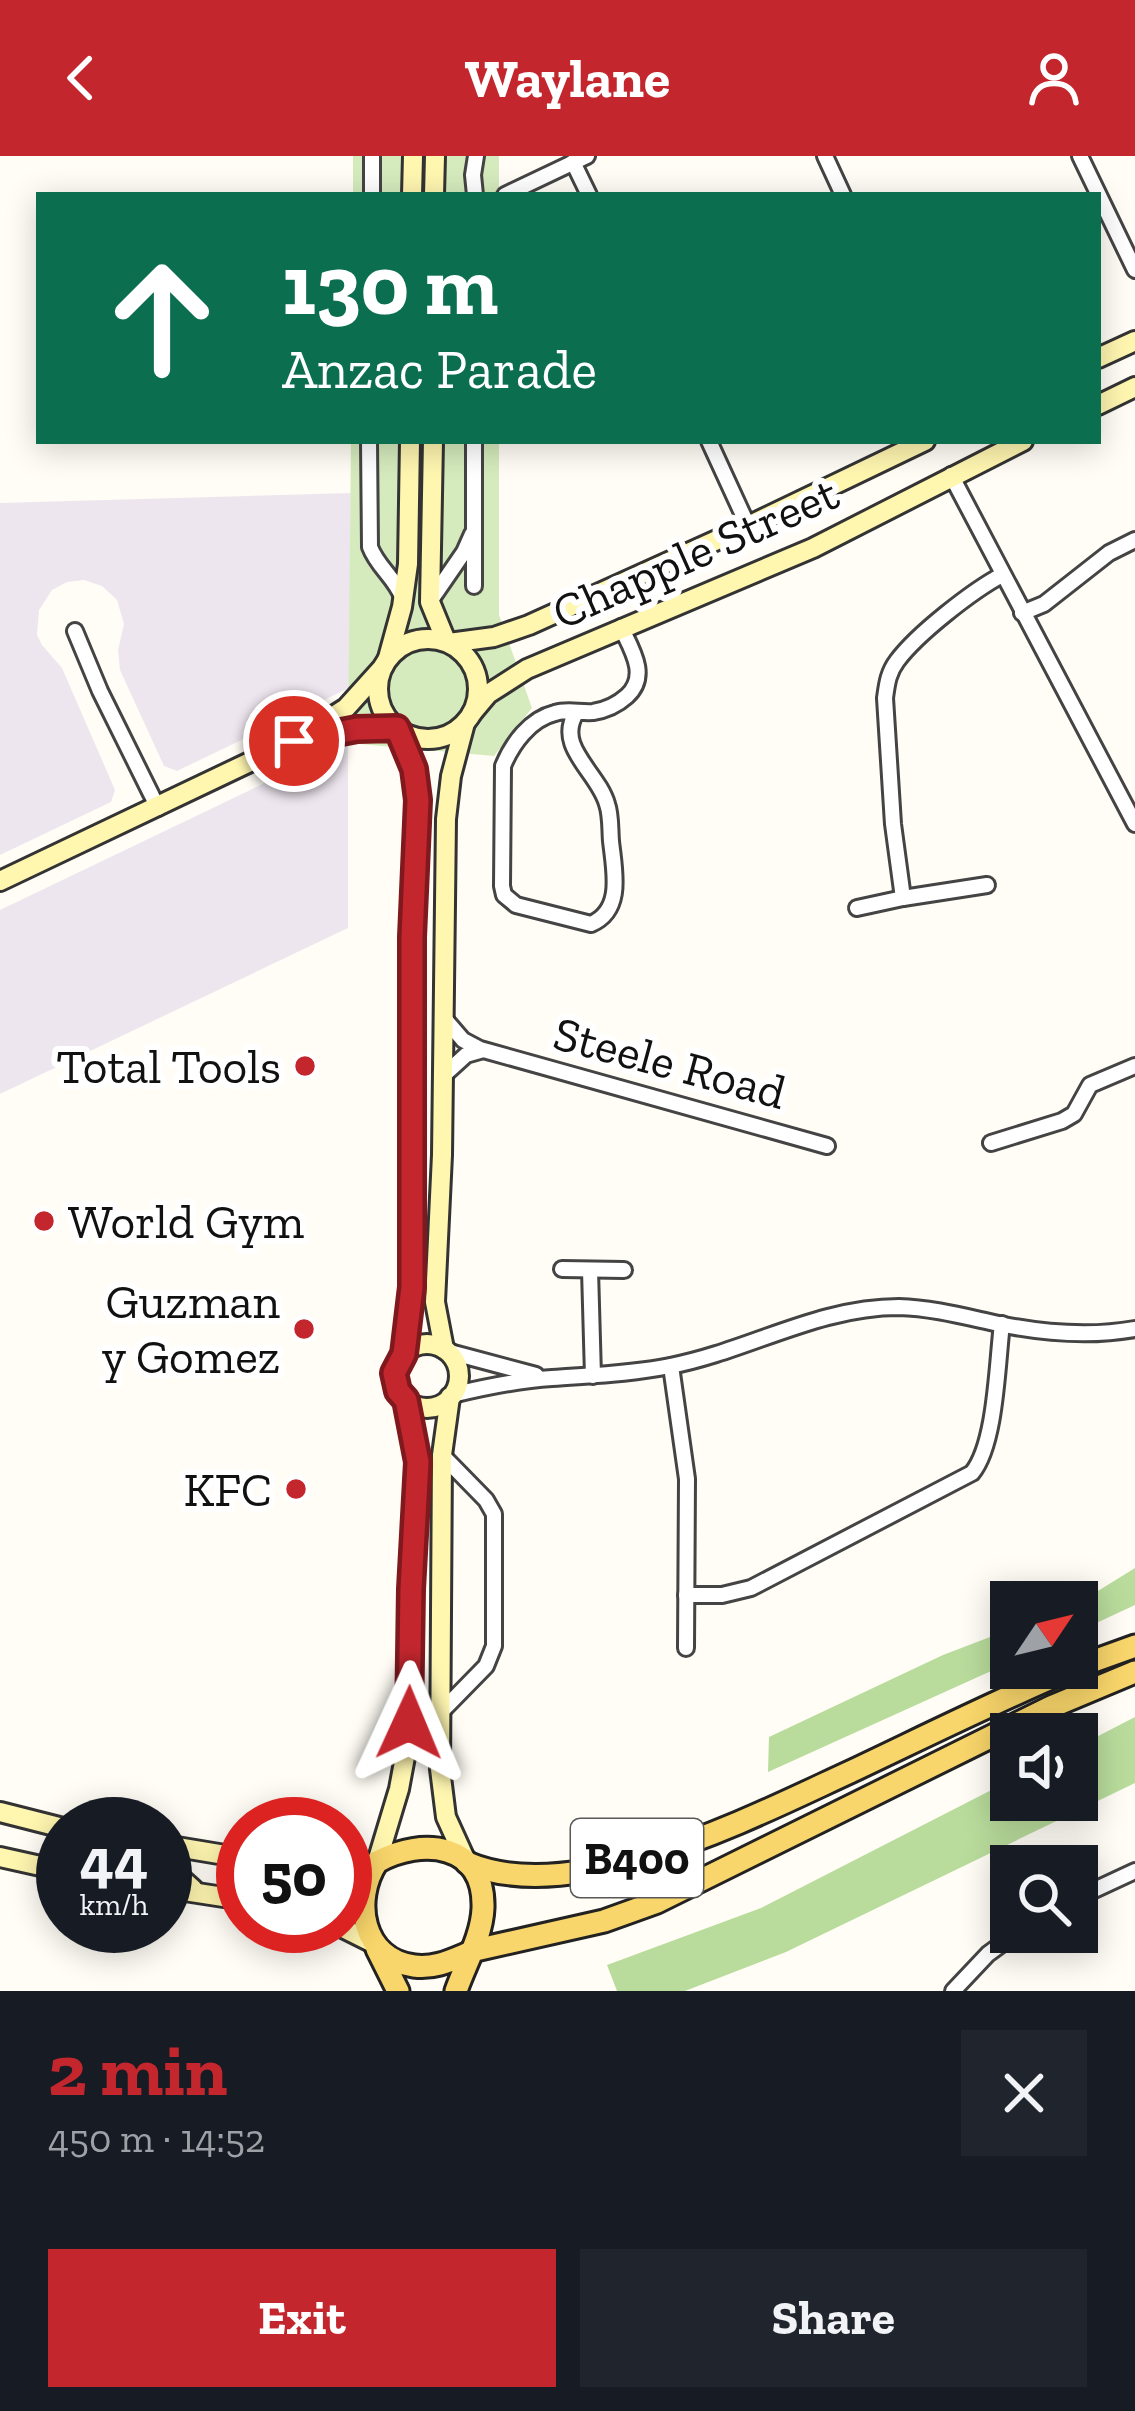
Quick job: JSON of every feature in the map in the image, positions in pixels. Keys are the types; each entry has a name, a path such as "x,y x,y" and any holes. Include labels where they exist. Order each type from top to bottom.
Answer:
{"main road":[{"path":"412,156 412,192"},
{"path":"434,192 435,156"},
{"path":"1101,357 1135,341"},
{"path":"1101,404 1135,387"},
{"path":"410,444 409,555 378,699 387,717 414,736 450,734 468,718"},
{"path":"434,444 430,605 447,642 466,658 475,674 477,699 447,803 444,1075 435,1280 436,1322 445,1350"},
{"name":"Chapple Street","path":"447,642 517,630 919,444"},
{"name":"Chapple Street","path":"468,718 488,694 527,669 813,548 1017,444"},
{"path":"0,881 294,741 346,708 409,642 447,642"},
{"path":"294,741 357,729 398,728"},
{"path":"398,728 414,769 418,800 412,937 412,1287 404,1354 394,1377 398,1391 416,1407 430,1409 452,1396"},
{"path":"404,1354 423,1344 445,1350 459,1373 442,1455 444,1807 455,1843 481,1888 483,1908 456,1991"},
{"path":"398,1991 366,1925 363,1899 399,1789 407,1745 418,1462 406,1400"},
{"name":"B400","path":"1098,1659 1135,1646"},
{"name":"B400","path":"375,1945 399,1962 434,1966 657,1902 1052,1707 1135,1672"},
{"name":"B400","path":"376,1862 421,1847 442,1850 495,1871 545,1874 668,1850 756,1816 1029,1689"},
{"path":"0,1813 36,1822"},
{"path":"0,1857 36,1865"},
{"path":"372,1863 376,1862"},
{"path":"192,1888 203,1894"},
{"path":"192,1892 216,1896"}],"street":[{"path":"371,192 372,156"},
{"path":"475,192 476,156"},
{"path":"824,156 842,192"},
{"path":"1080,156 1097,192"},
{"path":"511,192 580,159 588,192"},
{"path":"1101,200 1135,270"},
{"path":"369,444 370,547 403,599"},
{"path":"474,444 474,586"},
{"path":"710,444 748,526"},
{"path":"952,475 1135,824"},
{"path":"430,605 473,530"},
{"path":"1022,613 1044,604 1108,553 1135,540"},
{"path":"903,898 893,824 887,677 913,645 1002,575"},
{"path":"576,712 569,724 574,748 609,807 615,883 608,912 591,924 516,905 504,896 502,766 535,722 557,712 576,712 596,712 616,705 637,684 634,655 621,627"},
{"path":"75,631 158,808"},
{"path":"857,908 987,885"},
{"name":"Steele Road","path":"444,1018 467,1043 491,1053 827,1146"},
{"name":"Steele Road","path":"444,1075 468,1053 491,1053"},
{"path":"991,1143 1062,1121 1074,1114 1090,1085 1135,1066"},
{"path":"562,1269 624,1270"},
{"path":"590,1270 593,1376"},
{"path":"452,1396 504,1383 671,1366 808,1321 866,1309 939,1311 1092,1334 1135,1329"},
{"path":"686,1595 722,1595 751,1588 972,1473 988,1439 1002,1324"},
{"path":"445,1350 553,1378"},
{"path":"671,1366 687,1479 686,1648"},
{"path":"440,1713 486,1666 494,1646 494,1514 442,1455"},
{"path":"1098,1888 1135,1871"},
{"path":"953,1991 990,1953"}],"shaded area":[{"path":"351,493 349,688 177,771 164,766 120,670 118,650 124,624 117,600 102,586 84,580 52,590 39,610 37,635 62,668 115,790 111,802 0,855 0,503"},
{"path":"348,743 348,928 0,1094 0,910"}],"green space":[{"path":"353,156 499,156 499,192 353,192"},
{"path":"351,444 499,444 499,615 532,708 494,756 348,743"},
{"path":"1135,1568 1135,1605 1098,1622 1098,1591"},
{"path":"990,1637 990,1672 768,1772 769,1737"},
{"path":"1135,1717 1135,1783 1098,1801 1098,1736"},
{"path":"990,1791 990,1821 1057,1821 1007,1845 990,1845 990,1853 786,1952 685,1991 617,1991 607,1965 761,1908"}],"place":[{"name":"Total Tools","path":"305,1066"},
{"name":"World Gym","path":"44,1221"},
{"name":"Guzman y Gomez","path":"304,1329"},
{"name":"KFC","path":"296,1489"}],"route":[{"path":"294,741 357,729 397,728 417,788 412,1287 404,1354 394,1373 398,1391 406,1400 418,1462 409,1723"}]}
